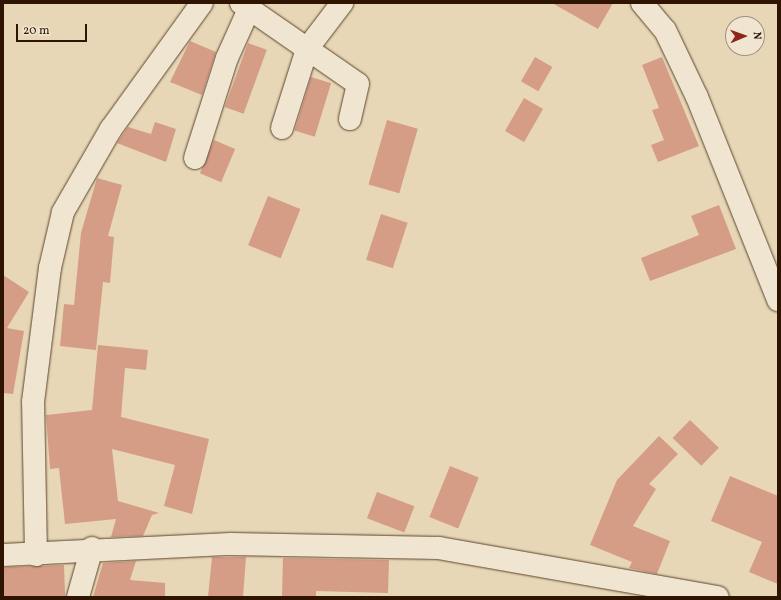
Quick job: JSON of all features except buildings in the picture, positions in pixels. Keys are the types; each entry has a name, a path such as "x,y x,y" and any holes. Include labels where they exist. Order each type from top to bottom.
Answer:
{"street":[{"path":"36,555 33,402 50,268 63,212 110,129 202,3"},
{"path":"282,128 307,49 342,3"},
{"path":"642,3 665,30 697,97 778,300"},
{"path":"195,158 245,6 358,84 350,119"},
{"path":"3,555 36,555 92,548 311,544 439,548 718,597"},
{"path":"78,597 92,548"}]}
